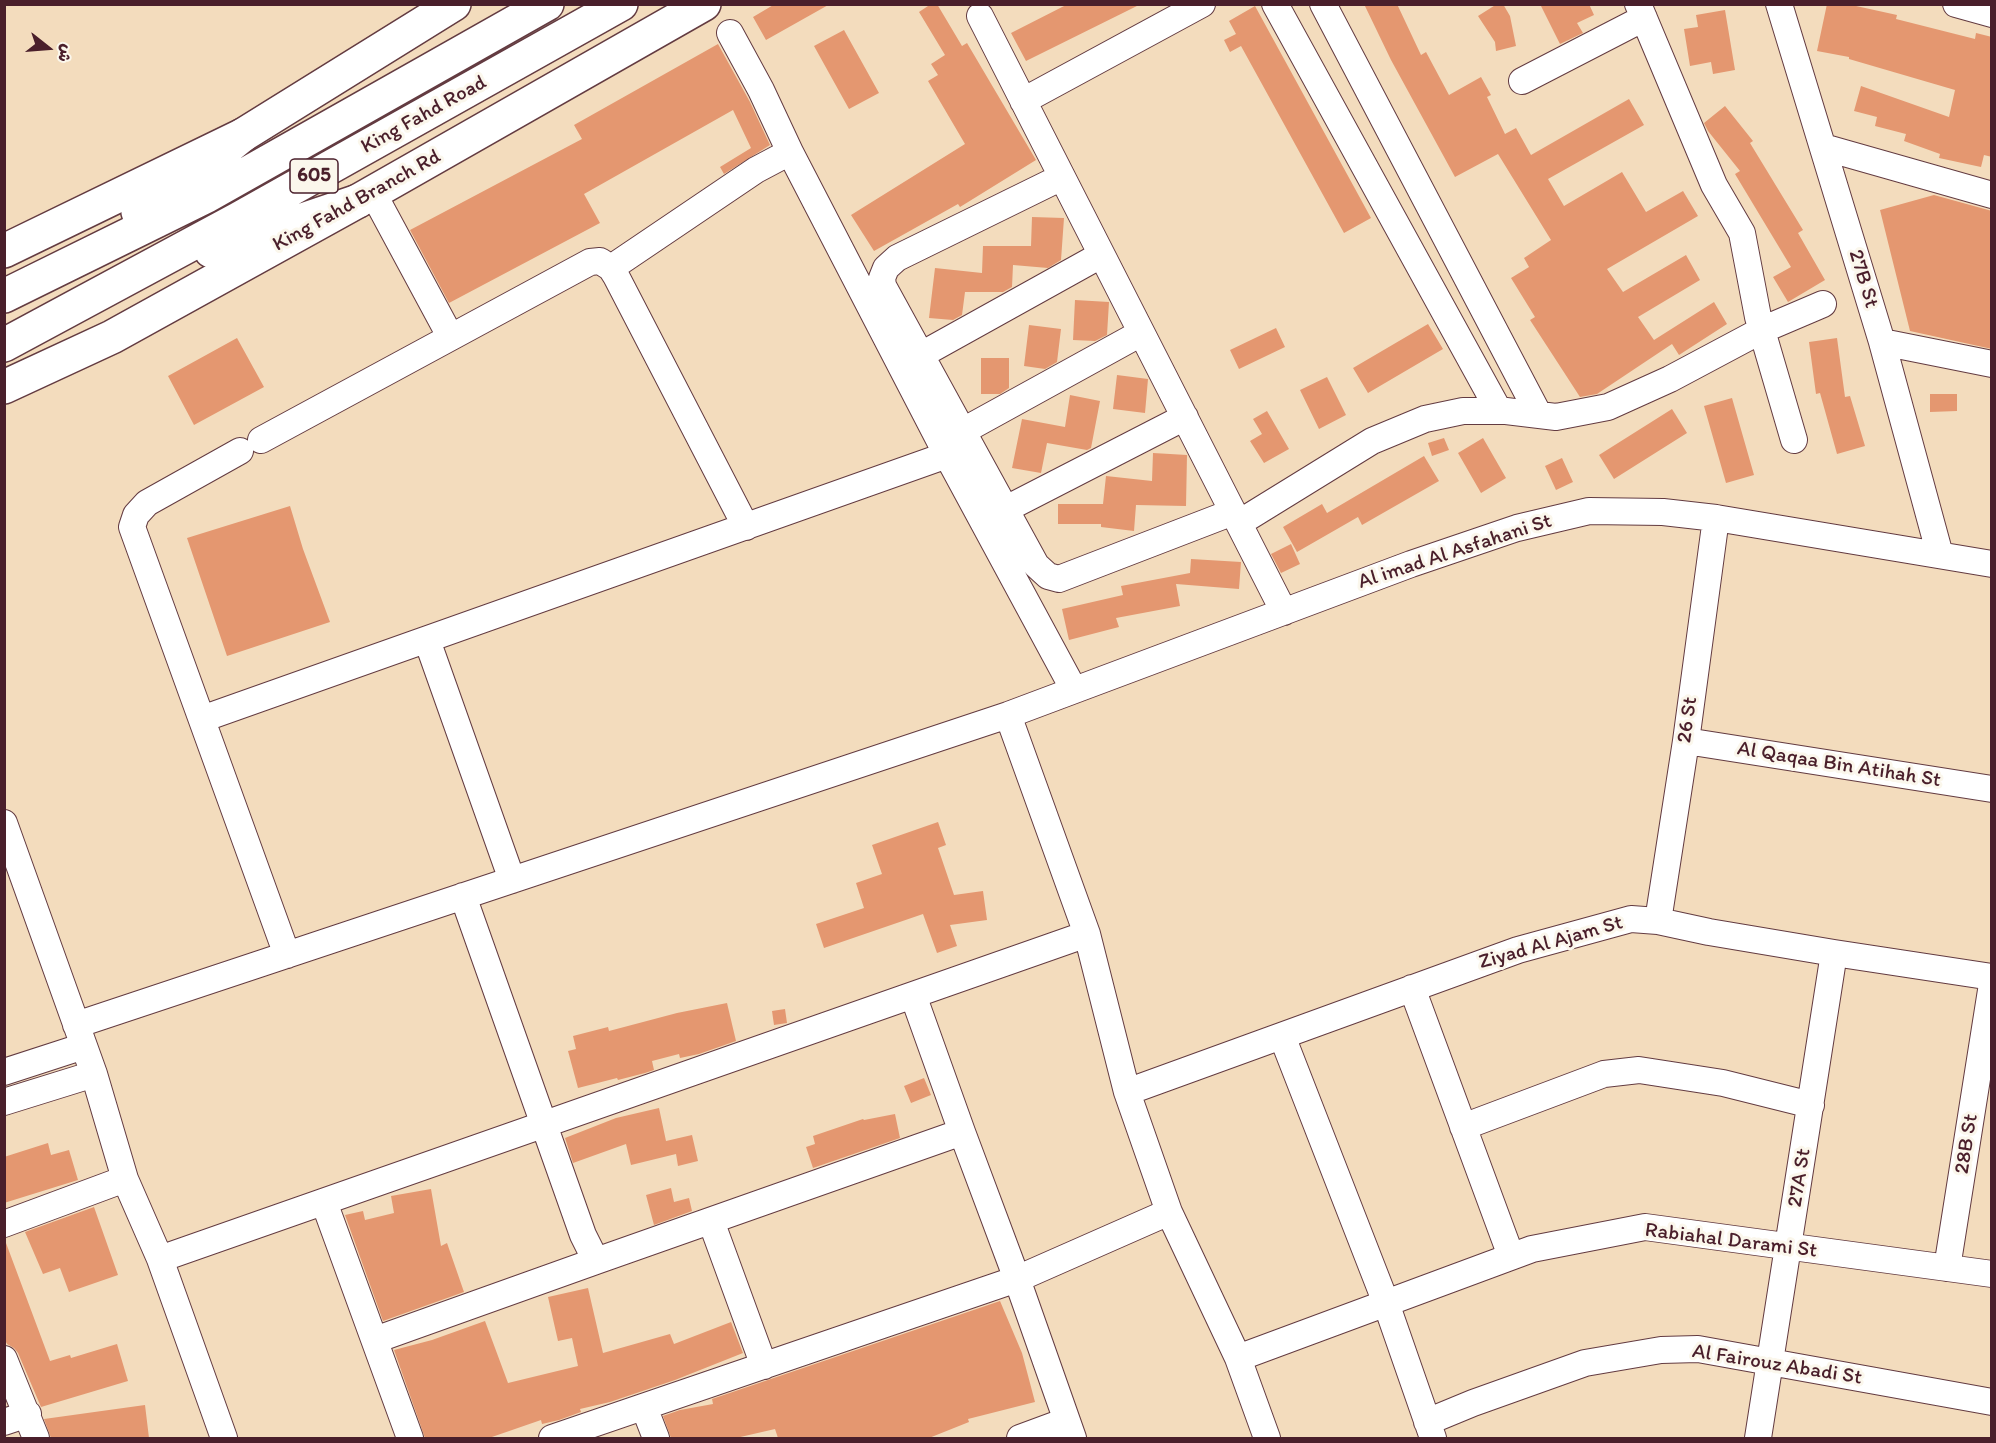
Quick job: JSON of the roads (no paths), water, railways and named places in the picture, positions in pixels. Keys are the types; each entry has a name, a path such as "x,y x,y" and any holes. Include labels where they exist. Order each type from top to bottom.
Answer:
{"main road":[{"path":"4,252 243,135 454,4"},
{"name":"King Fahd Road","path":"4,296 207,196 547,4"},
{"name":"King Fahd Road","path":"4,345 621,4"},
{"name":"King Fahd Branch Rd","path":"4,387 112,338 704,4"},
{"path":"44,277 206,165 243,135"},
{"path":"124,280 365,197"}],"street":[{"path":"1023,101 1202,4"},
{"path":"1275,4 1499,411"},
{"path":"1323,4 1539,415"},
{"name":"27B St","path":"1779,4 1882,342 1940,555"},
{"path":"1956,4 1992,14"},
{"path":"1522,81 1641,11 1713,185 1742,233 1762,330 1794,440"},
{"path":"980,16 1284,612"},
{"path":"730,33 947,455 1074,690"},
{"path":"1823,147 1992,195"},
{"path":"611,268 756,170 790,152"},
{"path":"1062,177 897,258 886,268 882,278 884,286 921,355 1036,565 1048,576 1059,579 1236,517 1372,441 1425,419 1463,411 1499,411 1556,417 1608,407 1670,379 1762,330 1823,304"},
{"path":"365,197 450,336"},
{"path":"921,355 1101,255"},
{"path":"1424,272 1456,256"},
{"path":"287,955 132,527 136,515 147,503 450,336 590,262 600,261 611,268 746,527"},
{"path":"963,431 1141,333"},
{"path":"1882,342 1992,364"},
{"path":"1006,510 1185,417"},
{"path":"202,719 947,455"},
{"name":"Al imad Al Asfahani St","path":"4,1074 80,1036 287,955 1008,715 1411,564 1517,528 1589,511 1663,512 1716,518 1992,564"},
{"name":"26 St","path":"1658,921 1666,854 1686,741 1716,518"},
{"path":"427,640 512,880"},
{"path":"1008,715 1087,934 1127,1092 1169,1212 1238,1358 1267,1438"},
{"name":"Al Qaqaa Bin Atihah St","path":"1686,741 1992,789"},
{"path":"4,823 12,866 80,1036 94,1074 125,1179 160,1259 224,1438"},
{"path":"463,896 544,1125 596,1262"},
{"name":"Ziyad Al Ajam St","path":"1127,1092 1529,947 1631,919 1658,921 1834,953 1992,977"},
{"path":"160,1259 1087,934"},
{"name":"27A St","path":"1758,1438 1834,953"},
{"name":"28B St","path":"1947,1268 1992,984"},
{"path":"1412,988 1512,1256"},
{"path":"913,995 1070,1430 1020,1438"},
{"path":"1282,1036 1386,1303 1430,1430"},
{"path":"1463,1127 1604,1074 1639,1070 1723,1083 1811,1105"},
{"path":"4,1074 8,1101 94,1074"},
{"path":"375,1340 962,1132"},
{"path":"4,1224 125,1179"},
{"path":"324,1202 410,1438"},
{"path":"552,1438 1017,1279 1169,1212"},
{"path":"711,1221 764,1366"},
{"name":"Rabiahal Darami St","path":"1238,1358 1532,1249 1645,1227 1992,1274"},
{"name":"Al Fairouz Abadi St","path":"1430,1430 1473,1403 1585,1363 1661,1350 1698,1349 1992,1402"},
{"path":"4,1359 16,1418 36,1438"},
{"path":"644,1407 656,1438"}]}
